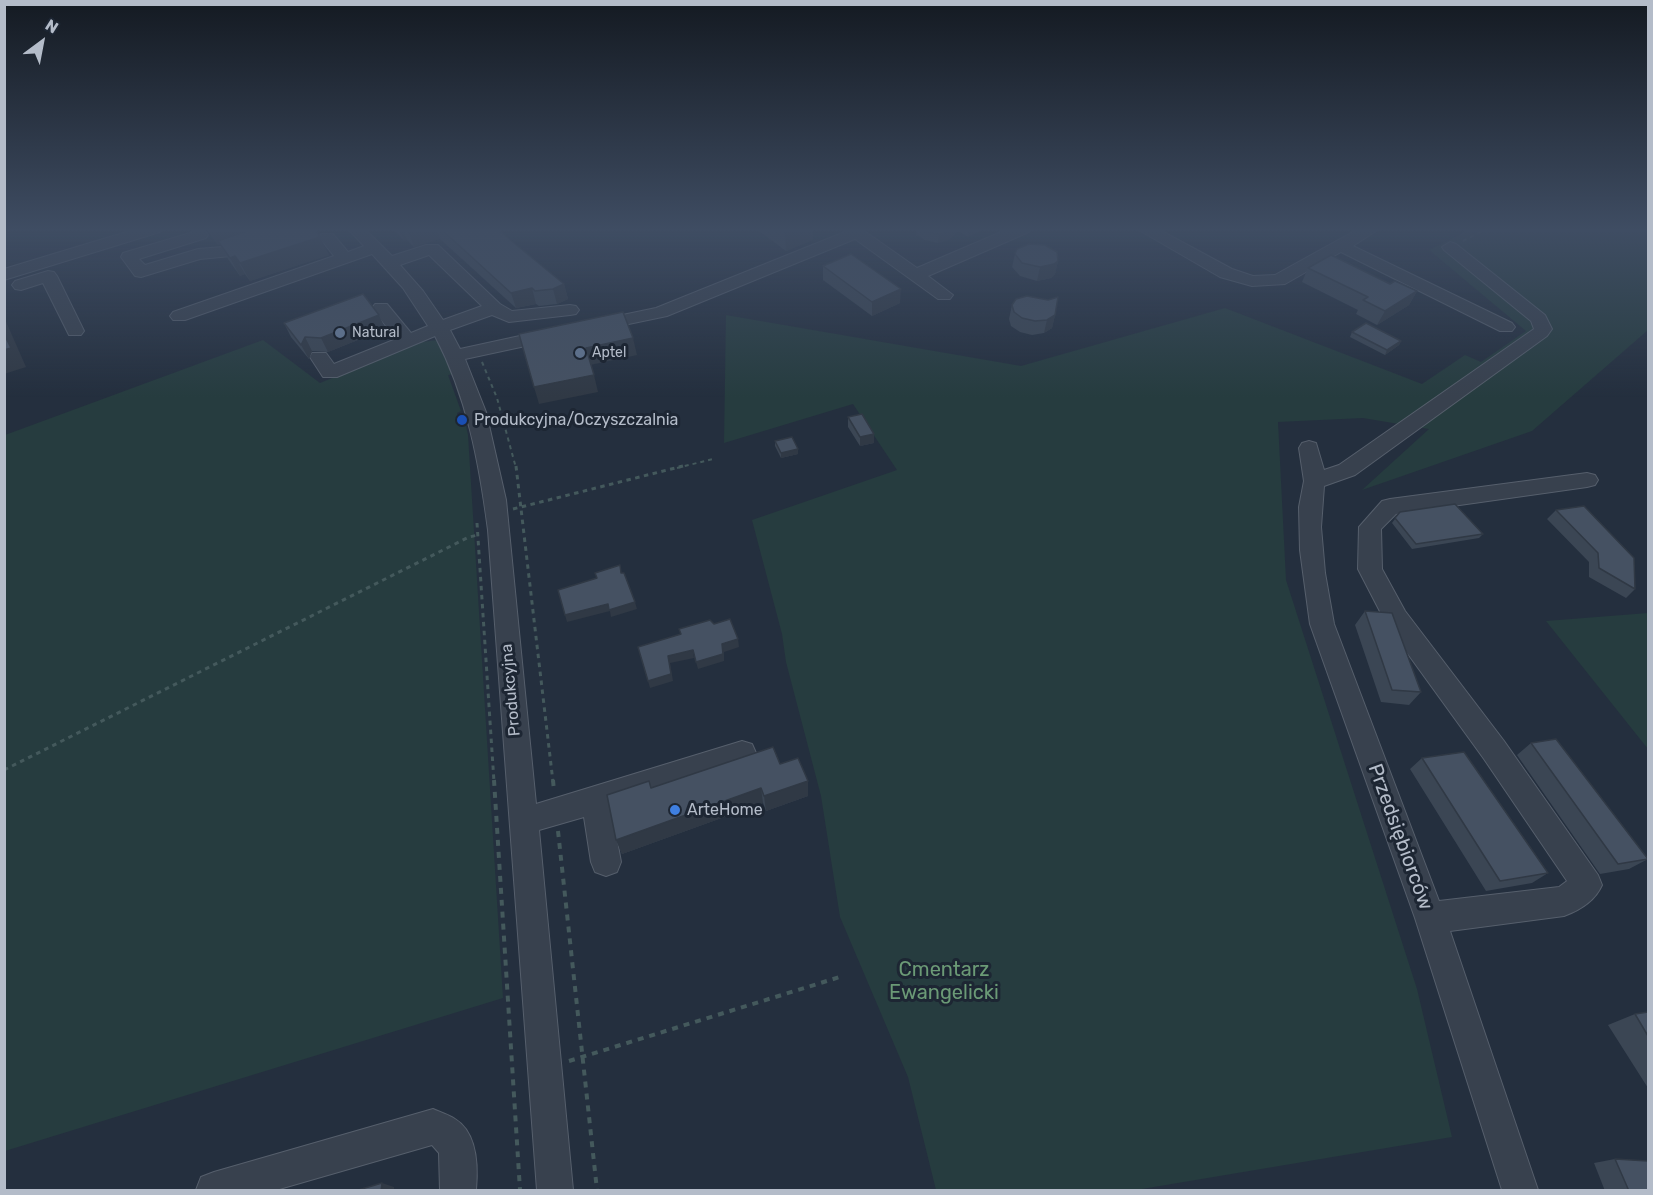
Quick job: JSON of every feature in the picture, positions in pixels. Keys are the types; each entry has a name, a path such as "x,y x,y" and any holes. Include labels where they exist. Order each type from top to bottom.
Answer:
{"street":[{"path":"52,285 75,331"},
{"path":"179,316 268,285"},
{"name":"Produkcyjna","path":"408,285 470,362 485,436 487,522 522,821 555,1191"},
{"path":"470,285 494,308 509,317 570,310"},
{"path":"470,362 572,331 662,312 727,285"},
{"path":"930,285 944,295"},
{"path":"1420,285 1506,327"},
{"path":"1315,481 1347,470 1541,332 1543,329 1539,319 1497,285"},
{"path":"381,308 407,340"},
{"path":"319,357 330,373 376,344 407,340 494,308"},
{"name":"Przedsiębiorców","path":"1309,448 1315,481 1311,486 1310,504 1315,596 1322,624 1430,918 1520,1191"},
{"path":"1430,918 1564,901 1587,885 1494,750 1396,618 1370,569 1370,527 1390,507 1587,480"},
{"path":"522,821 556,813 742,753"},
{"path":"595,800 606,862"},
{"path":"214,1191 432,1127 445,1131 455,1144 459,1164 458,1191"}],"path":[{"path":"470,362 505,422 522,507 597,1191"},
{"path":"4,770 469,537 487,522 522,507 713,459"},
{"path":"487,522 520,1191"},
{"path":"544,1068 843,976"}],"green space":[{"name":"Cmentarz Ewangelicki","path":"1471,285 1648,285 1648,330 1532,431 1362,490 1429,429 1363,418 1278,422 1286,580 1417,989 1452,1137 1136,1190 936,1190 908,1077 840,917 821,796 752,520 897,470 853,404 724,443 726,315 1021,366 1225,308 1422,384 1465,355 1481,362 1526,331"},
{"path":"263,340 320,383 421,342 438,340 453,374 448,375 461,411 457,413 461,427 466,426 468,435 503,998 5,1151 5,435"},
{"path":"1648,613 1648,749 1546,621"}],"building":[{"path":"502,285 562,285 553,289 535,291 532,288 511,293"},
{"path":"849,285 895,285 901,289 872,302"},
{"path":"1343,285 1403,285 1417,291 1385,311 1363,300 1368,297"},
{"path":"363,294 379,315 321,338 305,337 301,345 284,323"},
{"path":"1027,296 1048,300 1058,297 1055,315 1047,320 1035,321 1022,318 1014,312 1012,305 1016,299"},
{"path":"623,312 633,338 586,348 594,375 534,387 519,334"},
{"path":"1366,323 1401,341 1387,350 1352,332"},
{"path":"4,334 11,348 4,350"},
{"path":"862,414 874,434 860,437 848,417"},
{"path":"792,437 798,449 781,453 775,441"},
{"path":"1455,504 1483,534 1416,544 1395,518 1400,512"},
{"path":"1584,506 1634,558 1635,589 1599,568 1598,553 1556,510"},
{"path":"620,565 621,573 624,573 635,602 609,610 608,604 565,615 558,590 597,578 595,573"},
{"path":"1365,611 1392,613 1421,692 1392,690"},
{"path":"730,619 738,639 722,644 723,654 696,662 693,650 668,656 671,674 648,681 638,647 681,634 679,629 710,620 714,624"},
{"path":"1556,739 1648,859 1618,864 1531,743"},
{"path":"773,747 780,764 798,758 808,781 764,796 761,788 616,840 607,795 649,781 651,788"},
{"path":"1464,752 1548,873 1500,881 1422,758"},
{"path":"1648,1012 1648,1036 1635,1014"},
{"path":"1615,1159 1648,1161 1648,1191 1629,1191"},
{"path":"382,1183 381,1191 355,1191"}],"place":[{"name":"Natural","path":"340,333"},
{"name":"Aptel","path":"580,353"},
{"name":"Produkcyjna/Oczyszczalnia","path":"462,420"},
{"name":"ArteHome","path":"675,810"}]}
